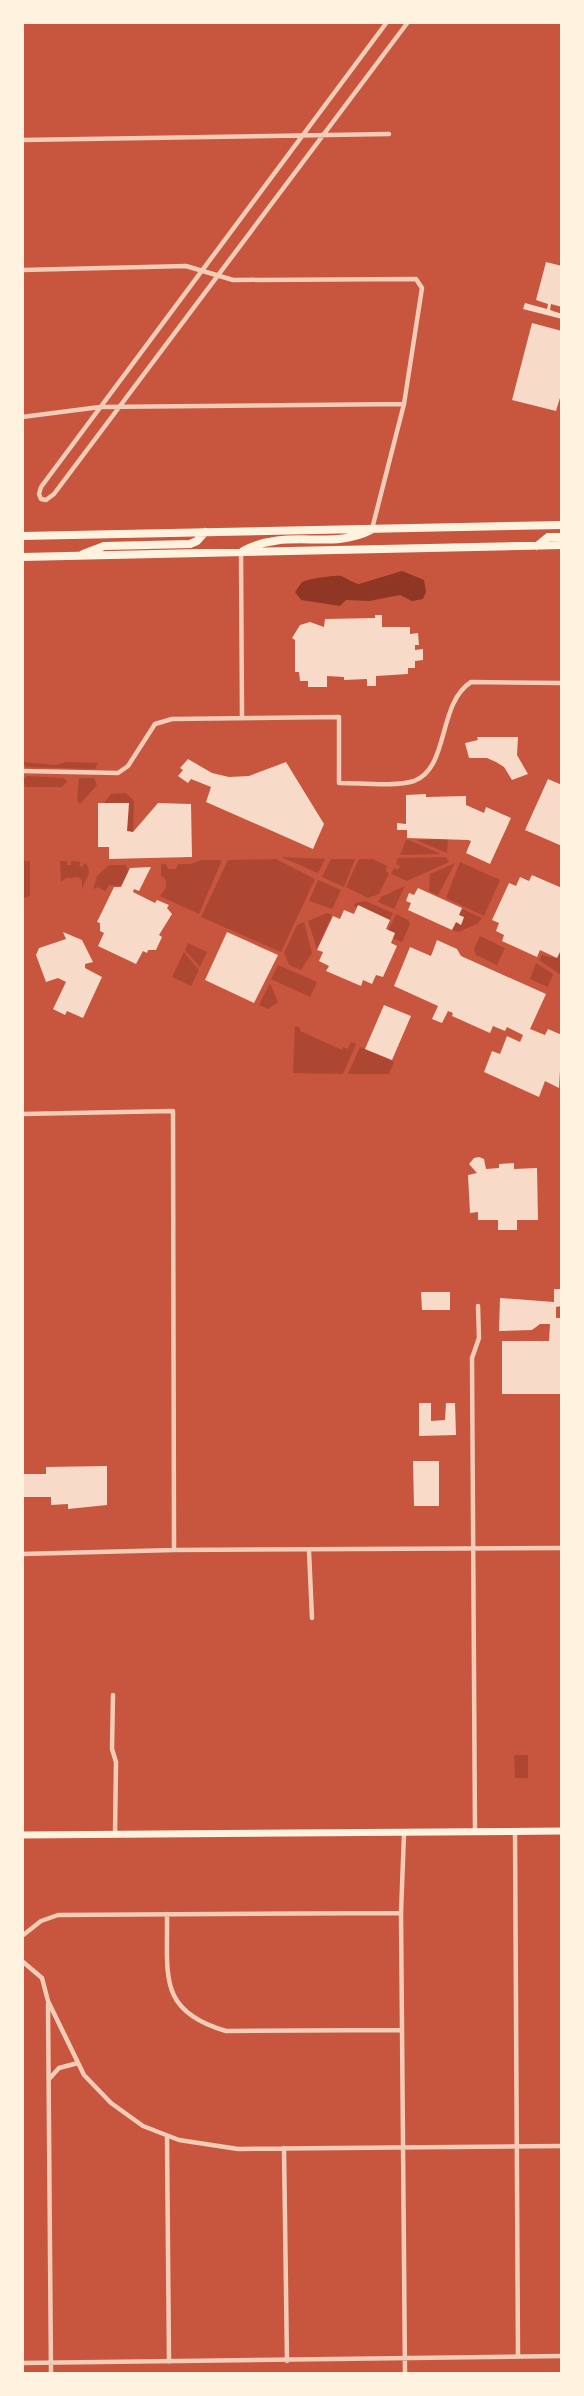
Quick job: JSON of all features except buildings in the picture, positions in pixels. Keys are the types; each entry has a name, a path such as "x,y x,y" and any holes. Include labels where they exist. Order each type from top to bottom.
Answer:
{"main road":[{"path":"22,536 561,525"},
{"path":"240,552 260,542 356,538 372,530"},
{"path":"79,556 104,546 190,544 197,542 205,532"},
{"path":"537,546 548,537 561,537"},
{"path":"22,557 561,545"},
{"path":"22,1835 404,1834 561,1831"}],"street":[{"path":"387,22 41,487 39,494 41,499 51,498 321,135 408,22"},
{"path":"22,140 389,134"},
{"path":"22,270 186,266 233,280 416,279 422,288 404,404 372,530"},
{"path":"22,417 100,407 404,404"},
{"path":"240,552 242,717"},
{"path":"22,771 118,773 128,766 155,724 172,719 339,717 339,783 402,783 415,780 426,773 432,764 454,699 471,682 561,683"},
{"path":"22,1114 173,1111 174,1550"},
{"path":"475,1832 472,1358 479,1338 478,1306"},
{"path":"22,1554 174,1550 561,1548"},
{"path":"309,1551 312,1618"},
{"path":"113,1695 112,1749 116,1762 115,1835"},
{"path":"515,1831 518,2356"},
{"path":"404,1834 401,1913 405,2373"},
{"path":"22,1936 41,1921 58,1915 401,1913"},
{"path":"167,1914 168,1984 174,1998 189,2016 207,2026 226,2031 402,2030"},
{"path":"22,1961 42,1978 48,2001 84,2075 111,2103 143,2126 167,2136 209,2146 284,2148 561,2146"},
{"path":"48,2001 51,2373"},
{"path":"49,2080 59,2068 78,2063"},
{"path":"167,2136 169,2362"},
{"path":"284,2148 287,2361"},
{"path":"22,2363 405,2360 561,2356"}],"shaded area":[{"path":"402,571 424,580 426,592 423,599 412,601 400,595 369,601 346,600 340,606 301,600 295,592 302,582 315,579 341,576 359,584"},
{"path":"23,762 56,765 66,762 98,763 95,769 26,767"},
{"path":"27,776 64,778 67,782 62,787 25,787 23,780"},
{"path":"79,778 94,778 97,785 80,804 77,800"},
{"path":"126,793 134,801 133,832 127,831 129,804 104,803 111,794"},
{"path":"448,839 447,853 416,840"},
{"path":"406,840 409,840 441,854 400,855"},
{"path":"281,857 325,859 318,873"},
{"path":"446,857 449,862 407,881 391,874 394,868 398,870 400,866 396,864 398,858"},
{"path":"276,859 315,879 281,952 201,917 228,860"},
{"path":"331,859 355,859 344,887 322,877"},
{"path":"359,859 373,859 387,866 386,872 389,873 379,894 368,898 346,887"},
{"path":"202,860 222,860 199,914 160,896 166,888 166,880 161,875 161,864 166,864 168,869 176,869 178,864 191,864"},
{"path":"23,861 30,861 30,896 23,898"},
{"path":"60,861 67,861 67,865 71,865 71,861 81,862 79,865 82,867 84,863 88,866 89,873 82,889 82,880 78,877 66,878 61,882"},
{"path":"460,862 500,880 484,916 446,898"},
{"path":"455,863 438,895 429,891 430,874"},
{"path":"109,865 126,865 128,872 121,886 109,885 105,891 97,887 93,890 97,876"},
{"path":"318,880 341,890 332,909 309,901"},
{"path":"405,886 394,909 378,902 381,897"},
{"path":"365,901 393,913 389,922 354,906 355,903"},
{"path":"462,909 482,918 477,924 458,932 452,930 456,922 461,924 464,918 459,915"},
{"path":"327,913 332,915 317,949 308,921"},
{"path":"396,914 408,920 410,924 402,942 386,935"},
{"path":"304,922 312,953 301,970 289,965 284,953 297,925"},
{"path":"480,936 505,948 497,965 476,955 474,949"},
{"path":"188,943 207,952 200,967 185,950"},
{"path":"561,946 561,975 539,960 542,955 556,958"},
{"path":"184,952 199,970 191,986 172,977"},
{"path":"536,963 553,974 548,987 530,979"},
{"path":"278,965 317,982 310,997 271,979"},
{"path":"270,983 278,1002 268,1009 259,1005"},
{"path":"295,1026 300,1028 300,1031 342,1050 343,1047 348,1049 351,1042 356,1044 343,1074 293,1073"},
{"path":"360,1047 394,1062 389,1074 348,1074"},
{"path":"514,1755 528,1755 528,1778 515,1778"}]}
